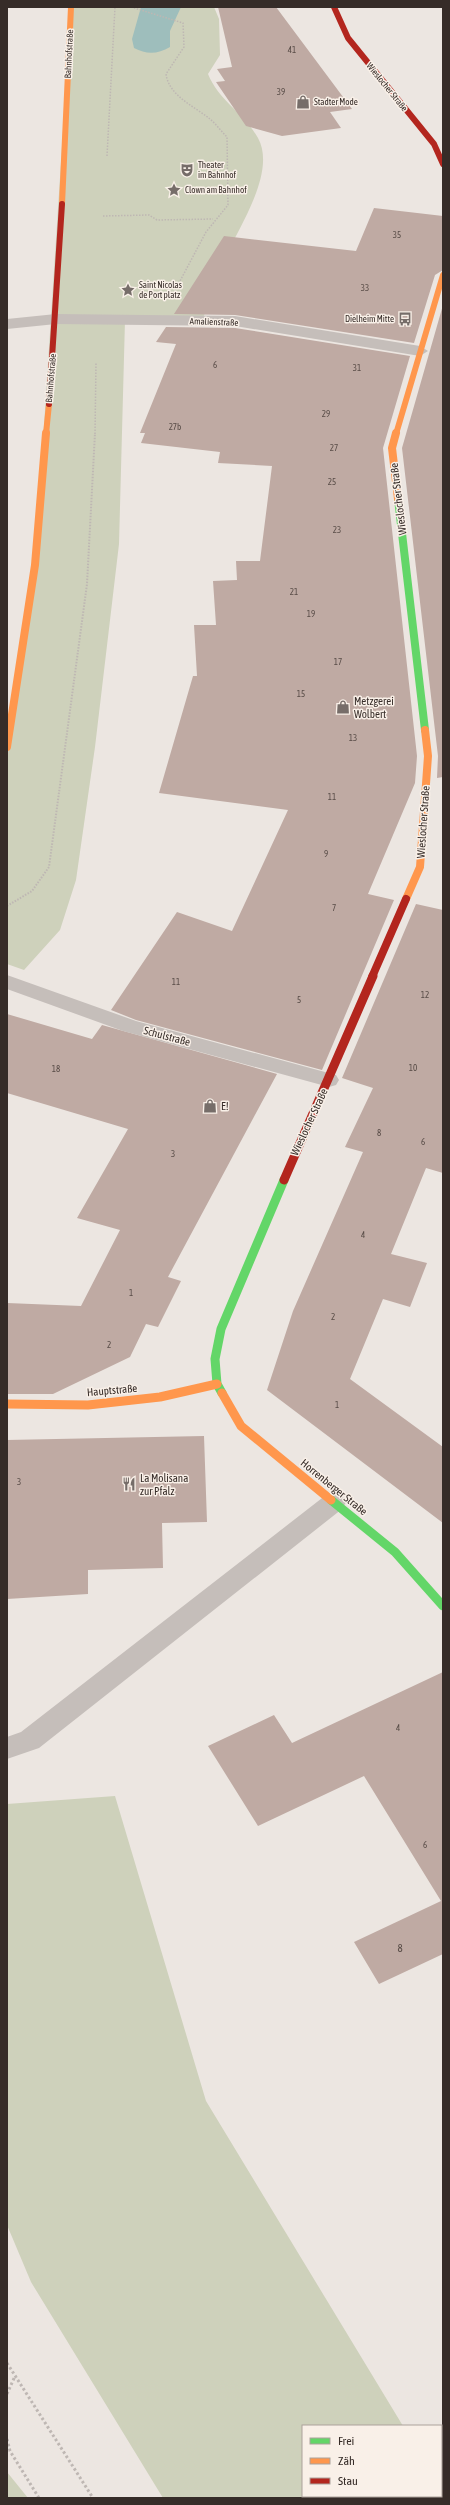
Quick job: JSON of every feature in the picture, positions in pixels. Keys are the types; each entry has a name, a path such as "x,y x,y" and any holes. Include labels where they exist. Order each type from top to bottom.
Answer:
{"main road":[{"name":"Bahnhofstraße","path":"7,746 35,565 56,319 71,7"},
{"name":"Wieslocher Straße","path":"334,7 348,38 434,144 443,164"},
{"name":"Wieslocher Straße","path":"217,1384 215,1359 221,1329 313,1110 329,1080 420,867 428,756 392,448 443,275"},
{"name":"Hauptstraße","path":"7,1404 88,1405 160,1397 217,1384"},
{"name":"Horrenberger Straße","path":"217,1384 241,1426 395,1552 442,1603"}],"street":[{"name":"Amalienstraße","path":"7,324 56,319 235,321 420,351"},
{"name":"Schulstraße","path":"7,982 130,1026 329,1080"},
{"path":"7,1748 30,1740 334,1502"}],"path":[{"path":"131,7 137,11 176,18 184,23 186,36 183,53 167,69 166,76 169,84 174,94 210,119 227,137 228,205 213,219 196,244 163,320"},
{"path":"103,216 149,215 157,220 213,219"},
{"path":"7,906 32,891 50,866"},
{"path":"7,2364 93,2498"},
{"path":"7,2394 15,2376"},
{"path":"7,2439 10,2451 39,2498"}],"green space":[{"path":"71,7 214,7 219,19 220,55 208,74 218,92 246,121 258,138 262,150 263,164 261,178 256,192 220,272 202,321 125,320 119,544 95,747 76,880 60,930 24,970 7,964 7,747 35,565"},
{"path":"115,1796 206,2101 402,2425 302,2425 302,2497 442,2497 442,2493 443,2498 163,2498 31,2282 7,2225 7,1804"},
{"path":"7,2472 28,2498 7,2498"}],"water":[{"path":"141,7 181,7 170,31 170,47 152,53 143,52 134,48 132,39"}],"building":[{"path":"218,7 276,7 352,109 330,112 341,128 282,136 246,126 216,82 225,81 217,69 232,67"},
{"path":"374,208 443,216 443,270 435,275 414,343 235,315 174,314 224,236 356,251"},
{"path":"443,305 443,777 437,778 438,756 402,448"},
{"path":"166,327 235,328 410,356 383,448 417,756 415,783 368,894 394,900 322,1070 136,1020 111,1010 177,912 232,931 288,810 159,793 193,676 197,676 194,625 216,625 213,581 237,580 236,561 260,561 272,466 218,463 220,452 141,443 145,433 140,433 176,344 156,342"},
{"path":"416,904 443,910 443,1173 426,1168 391,1254 427,1263 410,1307 383,1299 350,1379 443,1447 443,1523 267,1390 293,1311 363,1152 345,1147 373,1088 342,1078"},
{"path":"7,1014 92,1039 102,1025 277,1074 168,1277 181,1281 158,1327 146,1324 130,1357 53,1394 7,1394 7,1303 81,1306 120,1230 77,1218 128,1129 7,1093"},
{"path":"204,1436 207,1522 162,1523 163,1568 88,1570 88,1594 7,1599 7,1440"},
{"path":"443,1672 443,1954 379,1984 354,1942 441,1901 364,1776 258,1826 208,1746 274,1715 292,1743"}],"traffic: fast":[{"path":"398,499 425,730"},
{"path":"222,1393 217,1384 215,1359 221,1329 284,1180"},
{"path":"331,1500 395,1552 443,1606"}],"traffic: slow":[{"path":"62,204 71,7"},
{"path":"398,499 392,448 443,275"},
{"path":"7,747 35,565 49,404"},
{"path":"406,899 420,867 428,756 425,730"},
{"path":"7,1404 88,1405 160,1397 217,1384"},
{"path":"222,1393 241,1426 331,1500"}],"traffic: jam":[{"path":"334,7 348,38 434,144 443,164"},
{"path":"49,404 56,319 62,204"},
{"path":"284,1180 406,899"}],"place":[{"name":"Stadter Mode","path":"303,102"},
{"name":"Theater im Bahnhof","path":"187,170"},
{"name":"Clown am Bahnhof","path":"174,190"},
{"name":"Saint Nicolas de Port platz","path":"128,290"},
{"name":"Dielheim Mitte","path":"405,319"},
{"name":"Metzgerei Wolbert","path":"343,707"},
{"name":"E!","path":"210,1106"},
{"name":"La Molisana zur Pfalz","path":"129,1484"}]}
